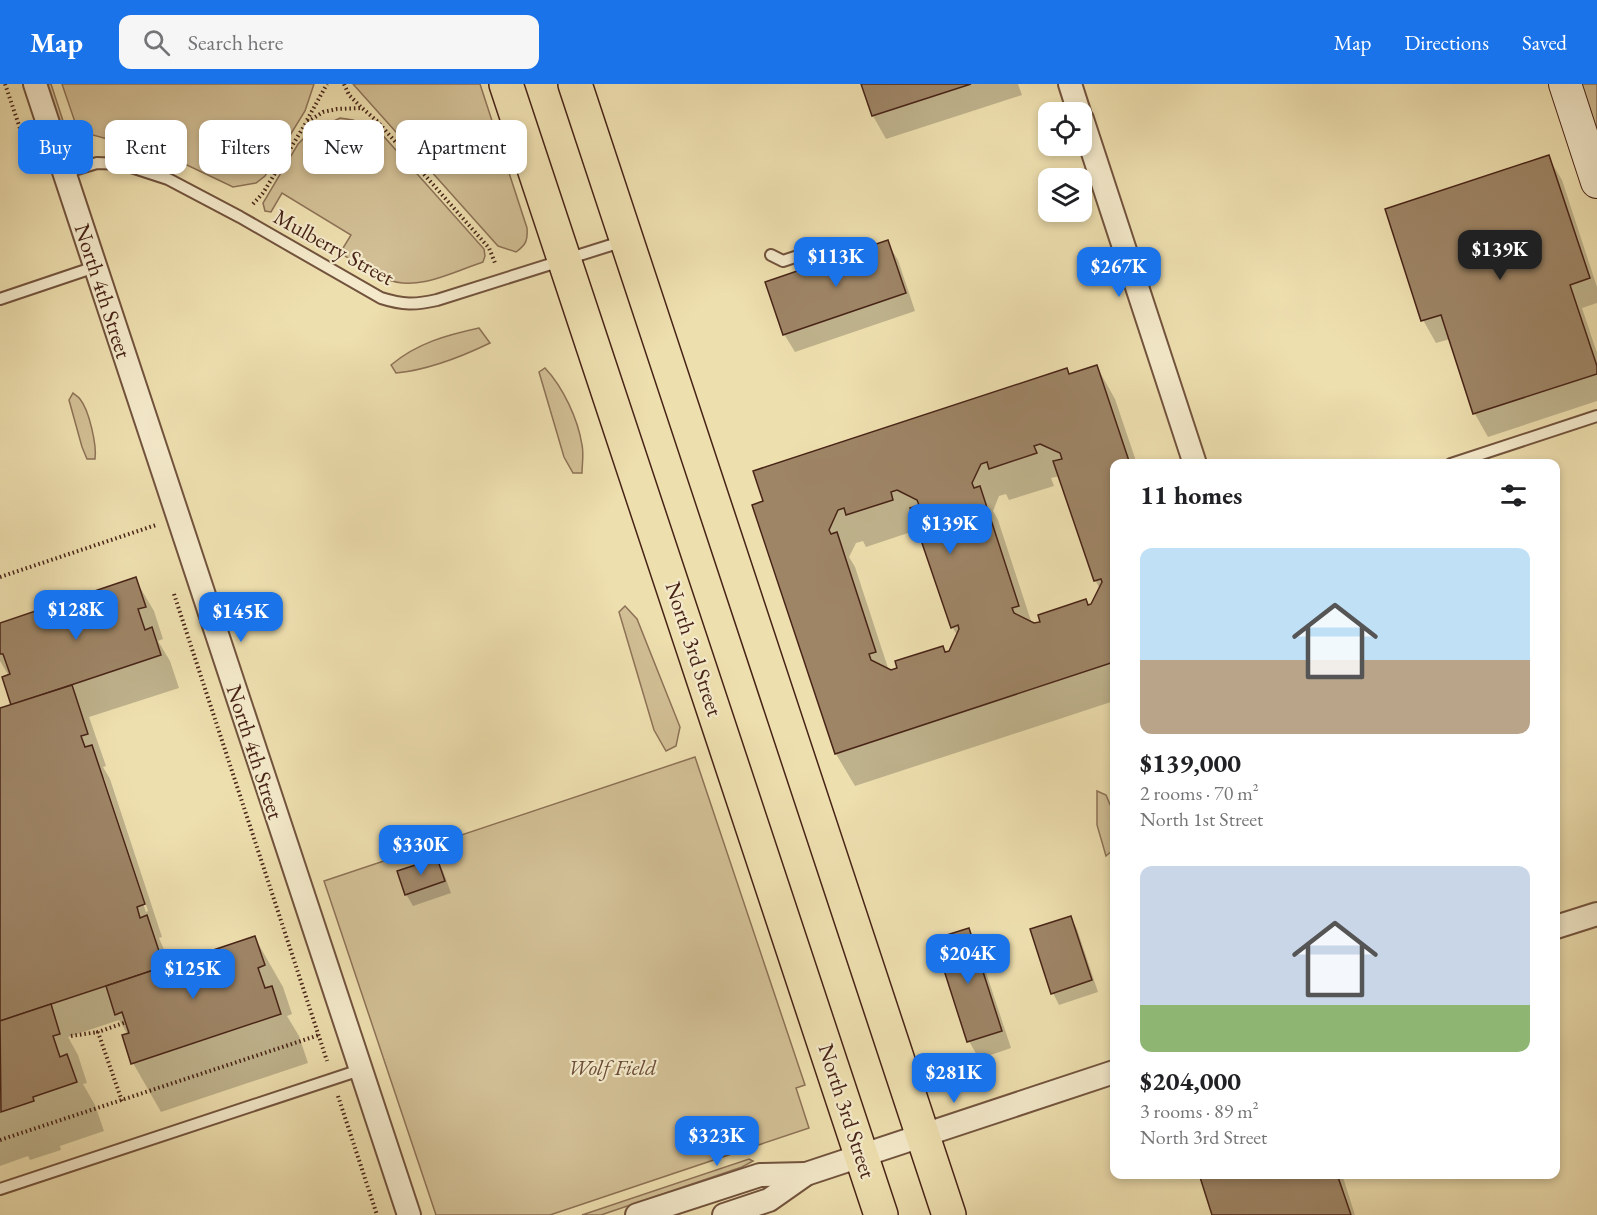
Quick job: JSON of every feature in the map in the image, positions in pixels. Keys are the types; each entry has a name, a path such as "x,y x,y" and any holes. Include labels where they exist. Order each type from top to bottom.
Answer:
{"highway":[{"name":"North 3rd Street","path":"506,84 881,1215"},
{"path":"575,84 949,1215"}],"main road":[{"path":"1565,84 1597,182"}],"street":[{"name":"North 4th Street","path":"35,84 47,120"},
{"path":"1070,84 1076,102"},
{"path":"1092,150 1193,459"},
{"name":"North 4th Street","path":"64,174 409,1215"},
{"path":"1560,926 1597,914"},
{"path":"637,1215 760,1175 806,1174 1110,1073"},
{"path":"724,1215 769,1200 806,1174"}],"lane":[{"name":"Mulberry Street","path":"93,164 122,165 168,179 240,217 381,298 398,303 417,305 437,300 627,240"},
{"path":"771,255 783,261 825,247"},
{"path":"0,299 95,267"},
{"path":"1466,459 1597,416"},
{"path":"0,1189 360,1070"}],"path":[{"path":"5,84 18,122"},
{"path":"308,120 327,84"},
{"path":"344,84 349,95 376,121 489,248 501,280"},
{"path":"311,120 323,112 362,108"},
{"path":"240,217 263,193 303,128"},
{"path":"0,577 178,516"},
{"path":"152,526 155,537"},
{"path":"174,594 377,1215"},
{"path":"70,1036 98,1032 126,1022"},
{"path":"0,1140 345,1025"},
{"path":"98,1032 122,1101"}],"green space":[{"path":"44,84 51,84 63,120 56,120"},
{"path":"62,84 314,84 305,111 291,134 291,120 199,120 199,171 187,165 187,120 105,120 105,138 93,135 93,120 74,120"},
{"path":"353,84 480,84 492,120 396,120 396,132"},
{"path":"1580,84 1597,84 1597,137"},
{"path":"384,137 396,150 396,174 417,174 484,249 483,262 435,279 410,283 398,282 380,276 340,253 351,235 282,193 271,212 265,211 263,203 280,174 291,174 291,156 303,139 303,174 384,174"},
{"path":"206,174 266,174 256,183 233,187"},
{"path":"434,174 509,174 527,228 527,239 516,252 498,246"},
{"path":"479,328 490,343 468,353 432,366 396,373 391,365 422,345"},
{"path":"545,368 564,394 577,425 583,448 582,473 573,473 564,457 539,372"},
{"path":"73,393 83,404 92,428 95,459 87,459 82,447 69,400"},
{"path":"625,606 637,619 680,727 676,746 666,751 654,730 619,612"},
{"name":"Wolf Field","path":"695,757 805,1085 796,1088 809,1128 550,1215 436,1215 324,881"},
{"path":"1097,791 1106,795 1110,804 1110,852 1106,856 1097,825"},
{"path":"749,1159 753,1161 742,1167 601,1215 582,1215"}],"building":[{"path":"861,84 971,84 872,116"},
{"path":"1549,155 1590,278 1570,285 1597,366 1597,374 1473,414 1441,315 1421,321 1385,209"},
{"path":"888,240 906,293 783,335 765,282"},
{"path":"1097,365 1128,459 1110,459 1110,663 835,754 752,505 763,501 753,471 1067,368 1069,374","holes":["1040,444 1060,453 1062,459 1053,461 1094,581 1101,579 1102,582 1091,604 1088,605 1086,599 1038,615 1040,622 1034,623 1014,613 1012,608 1019,606 980,486 974,488 972,483 981,464 987,462 989,469 1037,453 1034,446","897,490 917,500 919,505 910,508 951,628 958,625 959,629 949,651 945,652 943,646 895,661 897,668 891,670 871,660 869,654 876,652 837,532 831,534 829,530 838,510 844,508 846,515 893,500 891,492"]},
{"path":"136,577 146,607 138,609 145,630 152,627 161,655 11,705 2,677 10,674 3,654 0,654 0,623"},
{"path":"72,685 88,734 81,736 85,747 92,745 145,904 137,907 140,918 147,915 161,957 154,960 157,969 0,1021 0,708"},
{"path":"437,858 445,881 405,895 397,871"},
{"path":"1071,916 1092,980 1051,994 1030,929"},
{"path":"969,928 1002,1031 967,1042 934,939"},
{"path":"255,936 265,965 258,968 265,988 272,986 281,1014 131,1064 122,1035 129,1033 122,1012 115,1015 106,986"},
{"path":"51,1004 60,1034 53,1036 60,1057 67,1054 77,1082 33,1097 34,1101 1,1112 0,1021"},
{"path":"1201,1179 1339,1179 1351,1215 1212,1215"}]}
